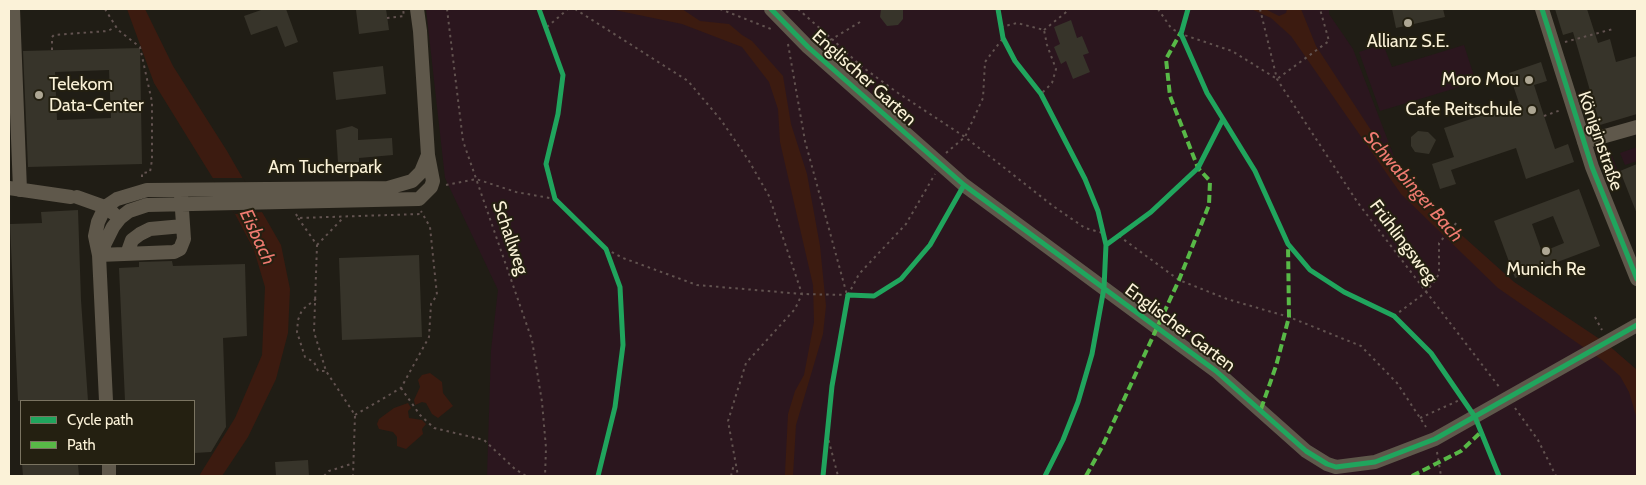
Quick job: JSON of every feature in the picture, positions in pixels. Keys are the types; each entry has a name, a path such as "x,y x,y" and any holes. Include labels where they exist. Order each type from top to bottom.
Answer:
{"street":[{"path":"13,9 14,189 74,197 105,208 120,218 113,227 99,255"},
{"path":"417,9 428,155 434,182"},
{"name":"Englischer Garten","path":"771,9 808,48 964,184 1216,371 1316,458 1336,467 1356,465 1395,456 1435,439 1509,400 1591,353 1605,338"},
{"name":"Königinstraße","path":"1542,9 1584,142 1637,279"},
{"path":"1584,142 1637,127"},
{"name":"Am Tucherpark","path":"105,208 117,199 147,190 388,188 412,181 421,172 428,155"},
{"name":"Am Tucherpark","path":"120,218 129,212 147,205 419,199 432,187 434,182"},
{"path":"99,255 174,252 180,249 184,239 181,189"},
{"path":"105,208 98,222 95,236 99,255 106,400"},
{"path":"128,254 132,240 150,229 184,226"},
{"path":"1605,338 1637,325"}],"path":[{"path":"105,9 114,27 140,47 152,102 152,160 150,172 142,173"},
{"path":"403,9 405,24"},
{"path":"387,18 404,16 417,9"},
{"path":"547,27 568,9"},
{"path":"574,9 688,81 721,120 749,161 769,196 802,294 795,309 746,363 728,421 738,476"},
{"path":"720,9 775,31"},
{"path":"798,9 861,66 898,93 951,126 1007,168 1053,206 1085,228 1103,233"},
{"path":"1044,30 1070,9"},
{"path":"1158,9 1171,28 1181,34 1232,51 1277,79 1302,58 1330,41 1320,9"},
{"path":"808,48 832,40 860,22"},
{"path":"1001,27 1017,23 1044,30"},
{"path":"52,50 52,37 54,35 108,31 114,27"},
{"path":"1553,45 1613,28"},
{"path":"1040,94 1052,83 1056,68 1044,30"},
{"path":"606,249 623,258 697,285 802,294 848,295 805,141 786,42"},
{"path":"1544,116 1572,106"},
{"path":"434,182 444,186 476,179 516,192 555,199"},
{"path":"292,201 298,218 317,245 314,332 326,371 355,415 352,476"},
{"path":"298,218 421,214 430,228 437,295 431,304 429,337 401,388 355,415"},
{"path":"317,245 344,217"},
{"path":"1394,316 1426,293 1439,274 1439,245 1441,240 1458,221"},
{"path":"1119,236 1179,280 1227,299 1289,317 1360,346 1397,383 1435,439 1441,476"},
{"path":"316,299 302,310 298,320 297,332 305,357 314,362 318,371 326,371"},
{"path":"1595,317 1605,338"},
{"path":"401,388 420,414 434,428 484,440 526,476"},
{"path":"1420,418 1462,399"},
{"path":"827,434 838,476"},
{"path":"730,476 735,461"},
{"path":"324,476 329,471 352,464"}],"shaded area":[{"path":"426,9 1329,9 1329,14 1353,49 1398,167 1447,222 1514,282 1607,344 1637,370 1637,476 487,476 491,350 498,290 445,178"},
{"path":"1383,44 1392,67 1464,45 1476,82 1380,111 1359,52"},
{"path":"1637,147 1637,161 1625,165 1620,153"},
{"path":"1609,148 1619,174 1611,177 1602,150"}],"water":[{"name":"Eisbach","path":"127,9 145,9 173,66 227,151 281,245 290,289 288,333 276,379 248,437 222,476 199,476 235,418 262,355 265,287 254,250 235,214 154,83"},
{"path":"610,9 682,9 700,21 729,24 752,41 783,76 791,124 807,174 820,246 826,306 823,334 796,425 793,476 785,476 788,414 795,391 804,375 814,322 813,285 780,142 778,109 769,82 742,47 682,24"},
{"name":"Schwabinger Bach","path":"1251,9 1265,9 1279,16 1286,13 1287,9 1301,9 1316,46 1378,141 1398,167 1447,222 1514,282 1607,344 1637,370 1637,419 1629,392 1620,376 1602,360 1498,288 1401,194 1291,36 1271,18"},
{"path":"430,373 442,382 443,393 453,406 438,418 432,414 426,403 422,402 415,405 414,400 420,387 418,380 422,375"},
{"path":"408,403 411,408 408,411 409,418 422,420 426,424 422,429 423,434 406,449 397,446 397,437 393,432 379,429 377,424 379,419 394,408"}],"pier":[{"path":"212,178 243,178 263,212 235,214"}],"building":[{"path":"264,9 286,9 298,42 285,47 277,26 251,35 244,16"},
{"path":"386,9 389,30 359,34 356,10"},
{"path":"881,9 903,9 903,19 898,25 887,26 880,17"},
{"name":"Allianz S.E.","path":"1392,9 1443,9 1445,17 1396,28"},
{"path":"1555,9 1587,9 1598,43 1610,39 1616,62 1637,56 1637,114 1600,125 1573,32 1563,35"},
{"path":"1071,20 1077,38 1082,36 1089,53 1083,55 1090,72 1073,79 1066,61 1061,64 1054,47 1060,44 1054,27"},
{"name":"Telekom Data-Center","path":"140,48 142,164 28,167 23,51","holes":["109,70 111,118 57,120 55,72"]},
{"path":"1541,62 1547,81 1534,85 1544,116 1555,149 1568,144 1574,162 1526,179 1516,148 1451,170 1456,184 1440,189 1432,164 1454,157 1444,128 1519,103 1509,73"},
{"path":"383,66 386,94 336,100 333,72"},
{"path":"352,126 358,129 358,140 392,138 393,155 359,158 359,162 338,163 336,130"},
{"path":"1418,131 1428,132 1436,140 1429,154 1415,152 1411,146 1411,137"},
{"path":"1637,164 1637,214 1620,171"},
{"path":"1579,189 1600,246 1515,278 1494,221","holes":["1553,216 1564,243 1542,252 1532,224"]},
{"path":"78,210 81,300 88,400 18,401 10,224 42,223 41,212"},
{"path":"419,255 422,337 342,340 339,258"},
{"path":"172,261 173,266 245,264 247,336 223,338 226,427 211,452 195,453 195,400 125,400 119,268 139,267 139,262"},
{"path":"308,460 309,476 276,476 275,462"},
{"path":"22,465 78,465 79,476 23,476"}],"marked path":[{"path":"1086,476 1102,447 1179,280 1209,205 1210,181 1198,168 1170,96 1166,59 1181,32"},
{"path":"1261,409 1276,366 1289,317 1288,244"},
{"path":"1412,476 1461,451 1480,433"}],"cycle path":[{"path":"539,9 563,75 558,114 546,164 555,199 606,249 620,287 623,345 615,407 598,476"},
{"path":"771,9 808,47 964,185 1216,371 1306,451 1327,464 1336,467 1375,462 1435,439 1637,325"},
{"path":"998,9 1003,38 1015,61 1041,94 1085,179 1098,211 1106,245 1104,288 1092,354 1078,402 1063,440 1045,476"},
{"path":"1188,9 1181,34 1207,93 1255,171 1288,244 1310,270 1344,292 1394,316 1431,353 1475,417 1499,476"},
{"path":"1542,9 1592,167 1637,279"},
{"path":"1106,245 1151,212 1198,168 1223,119"},
{"path":"823,476 832,386 848,295 874,296 901,279 930,245 964,185"}],"place":[{"name":"Allianz S.E.","path":"1408,23"},
{"name":"Moro Mou","path":"1529,80"},
{"name":"Telekom Data-Center","path":"39,95"},
{"name":"Cafe Reitschule","path":"1532,110"},
{"name":"Munich Re","path":"1546,251"}]}
